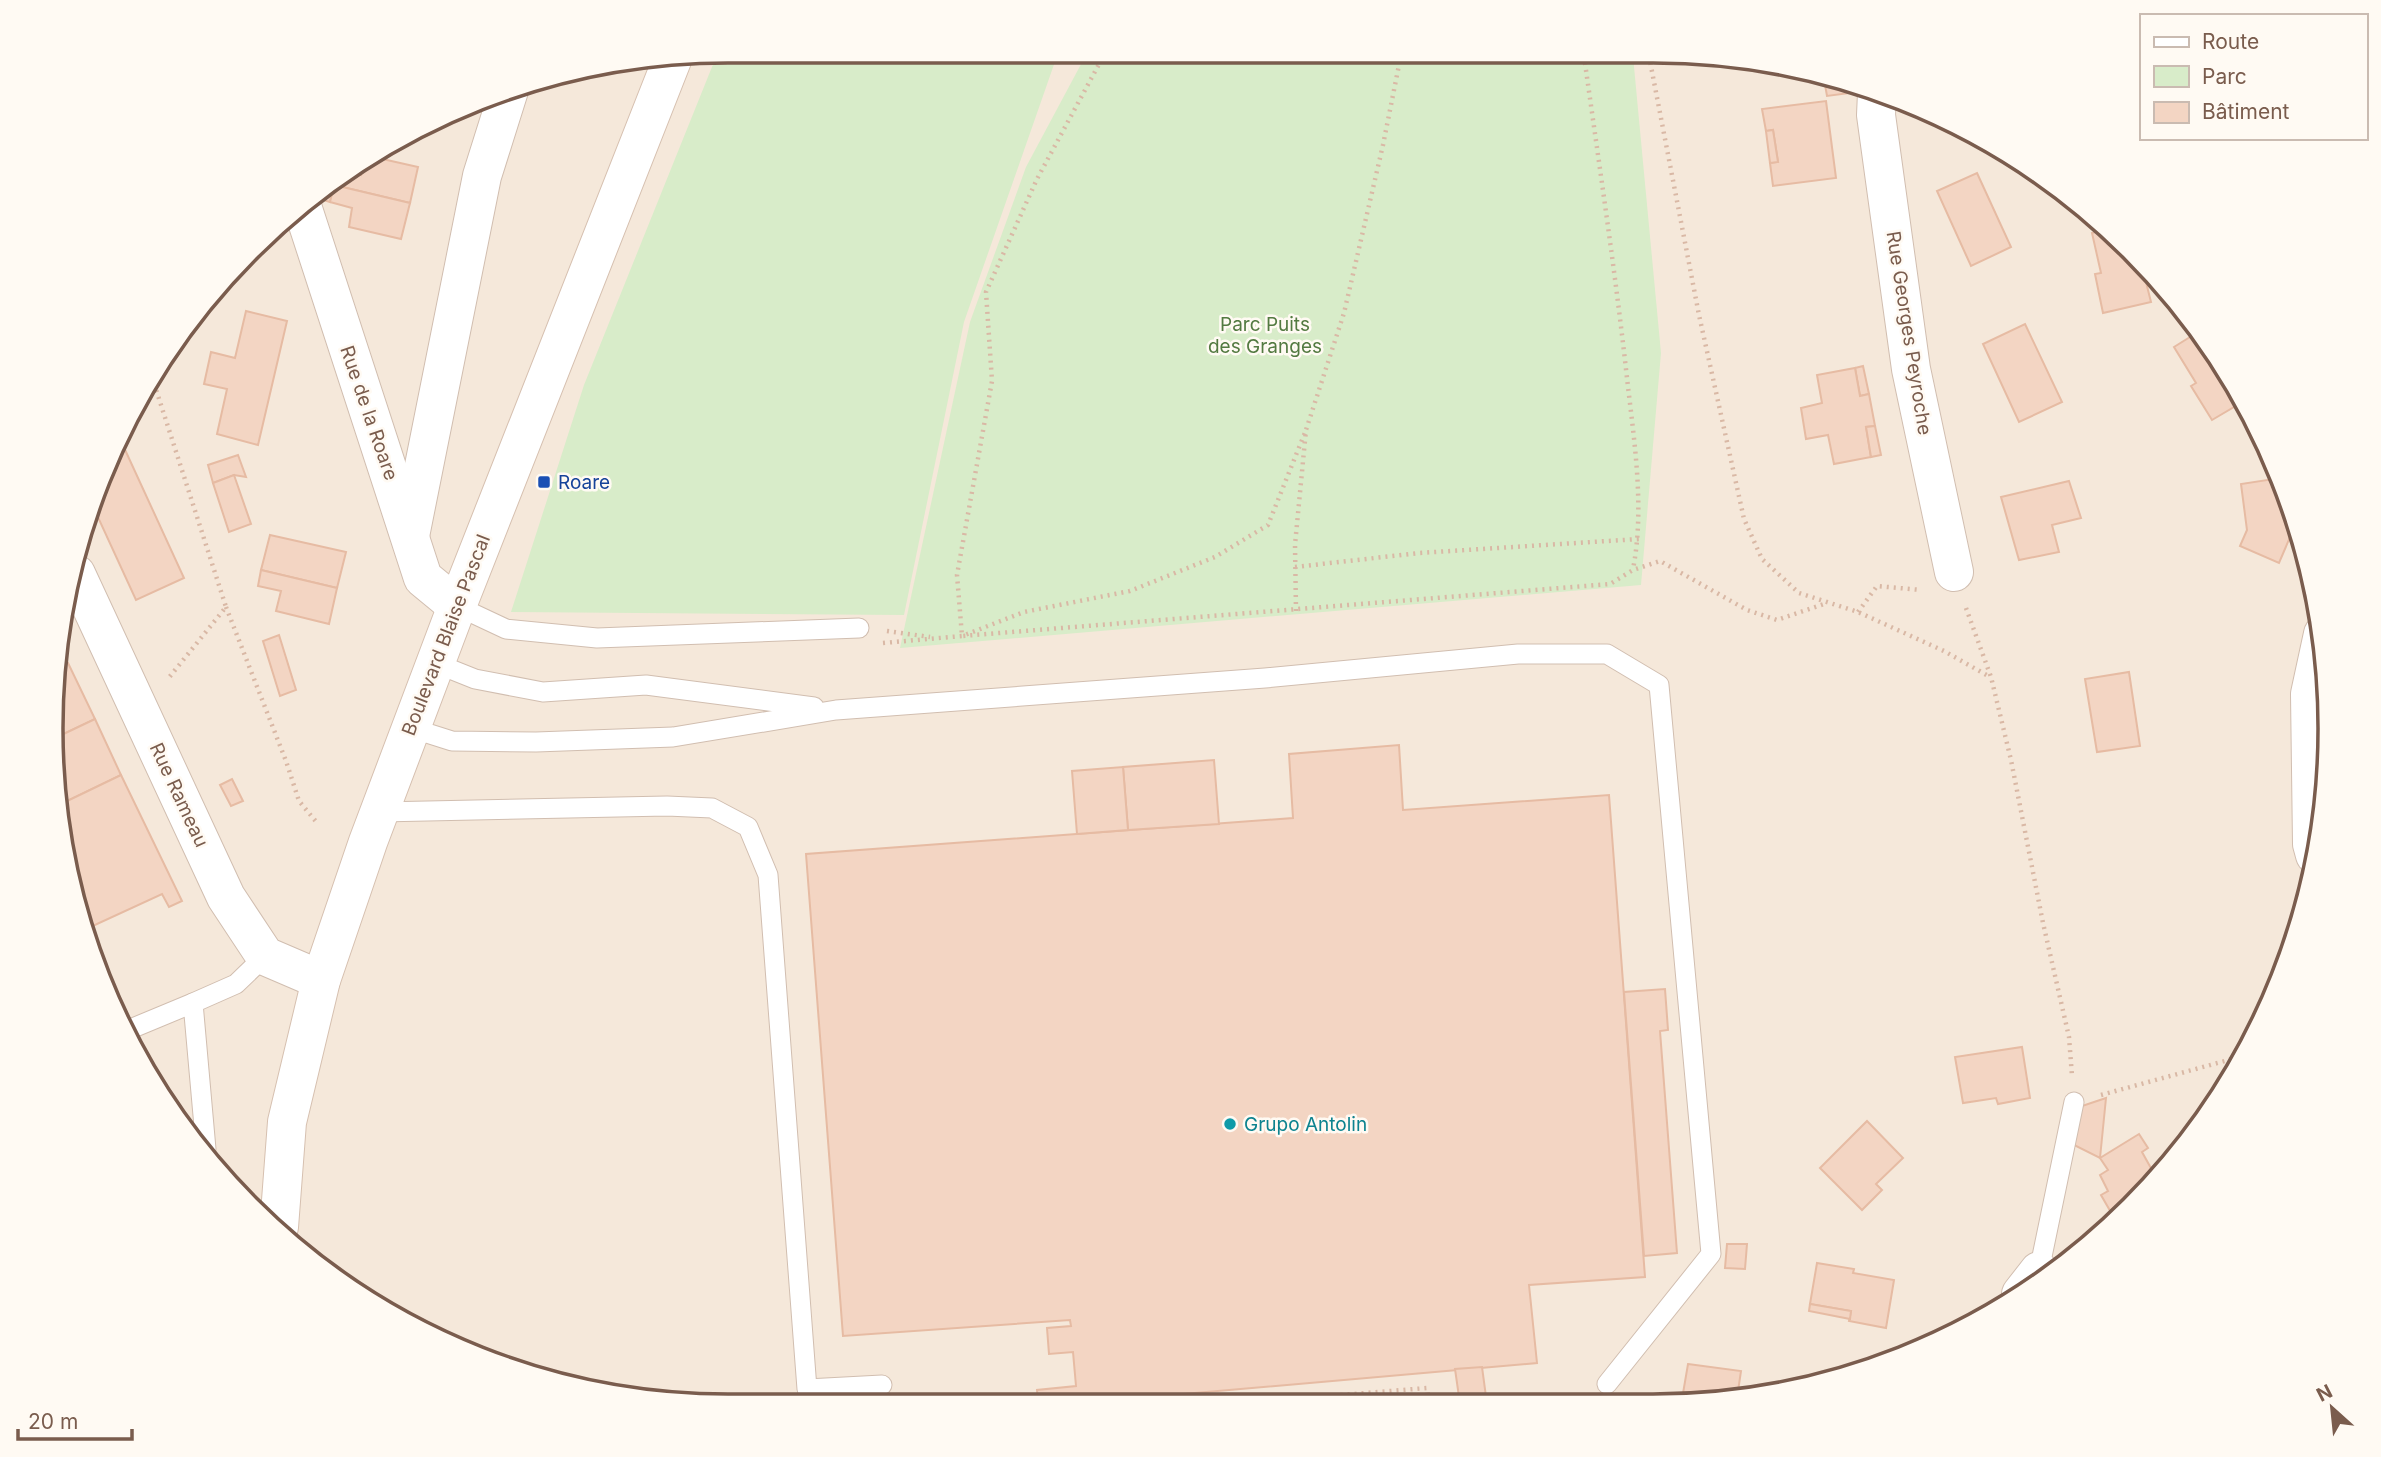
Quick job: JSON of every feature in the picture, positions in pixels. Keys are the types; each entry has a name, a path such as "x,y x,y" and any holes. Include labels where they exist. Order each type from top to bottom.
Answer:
{"street":[{"name":"Boulevard Blaise Pascal","path":"280,1219 287,1122 321,980 435,663 670,66"},
{"path":"410,536 482,176 505,102"},
{"name":"Rue Georges Peyroche","path":"1877,102 1876,115 1911,369 1954,572"},
{"name":"Rue de la Roare","path":"305,216 423,578 457,606"},
{"name":"Rue Rameau","path":"80,582 226,897 265,956"},
{"path":"2312,817 2310,694 2315,670"},
{"path":"265,956 321,980"}],"lane":[{"path":"457,606 506,629 597,638 859,628"},
{"path":"411,728 452,741 536,742 673,737 836,710 1265,678 1518,654 1607,654 1658,685 1711,1254 1607,1384"},
{"path":"435,663 475,679 543,692 646,685 836,710"},
{"path":"380,812 701,807 712,808 748,827 768,875 807,1389 882,1385"},
{"path":"134,1027 236,984 265,956"},
{"path":"193,1003 205,1139"},
{"path":"2036,1272 2074,1102"}],"path":[{"path":"962,636 957,575 992,381 986,292 1037,179 1100,63"},
{"path":"962,636 1024,612 1130,591 1226,551 1268,525 1306,430 1344,313 1384,145 1399,63"},
{"path":"1585,63 1616,279 1634,439 1639,539 1633,570"},
{"path":"1650,63 1699,315 1744,519 1762,559 1799,593 1858,612 1944,651 1991,677"},
{"path":"156,390 226,607 299,801 318,824"},
{"path":"1296,611 1295,567 1306,430"},
{"path":"1295,567 1419,553 1639,539"},
{"path":"962,636 1610,584 1633,570 1660,561 1747,610 1777,620 1827,603"},
{"path":"1858,612 1877,586 1920,590 1954,572 1991,677 2011,760 2069,1037 2074,1102 2230,1060"},
{"path":"141,713 226,607"},
{"path":"859,628 942,638"},
{"path":"1353,1394 1427,1388 1428,1394"}],"shaded area":[{"path":"728,63 1696,64 1782,76 1866,98 1947,132 2022,175 2091,228 2123,258 2153,290 2206,359 2229,396 2267,474 2283,515 2305,599 2317,685 2318,728 2317,772 2305,858 2283,942 2267,983 2229,1061 2206,1098 2153,1167 2091,1229 2022,1282 1985,1305 1947,1325 1866,1359 1782,1381 1696,1393 685,1393 599,1381 515,1359 434,1325 359,1282 290,1229 228,1167 201,1134 152,1061 132,1023 98,942 76,858 64,772 64,685 76,599 86,556 98,515 132,434 175,359 228,290 290,228 359,175 434,132 515,98 599,76 642,69"}],"green space":[{"path":"713,63 1055,63 964,322 904,615 511,612 584,385"},
{"name":"Parc Puits des Granges","path":"1082,63 1634,63 1661,353 1641,585 900,648 970,322 1026,167"}],"building":[{"path":"1825,86 1849,93 1827,96"},
{"path":"1826,101 1836,178 1773,186 1770,163 1778,162 1773,130 1766,131 1762,109"},
{"path":"1773,130 1778,162 1770,163 1766,131"},
{"path":"384,159 418,167 410,203 342,187"},
{"path":"1977,173 2011,247 1971,266 1937,191"},
{"path":"342,187 410,203 401,239 349,227 352,208 330,202 332,195"},
{"path":"2095,232 2146,283 2151,302 2103,313 2095,274 2101,273 2092,233"},
{"path":"246,311 287,321 258,445 217,434 227,389 204,384 211,352 235,358"},
{"path":"2025,324 2062,402 2019,422 1983,344"},
{"path":"2190,337 2235,407 2212,420 2191,386 2196,383 2174,347"},
{"path":"1863,366 1869,394 1860,396 1855,368"},
{"path":"1855,368 1860,396 1869,394 1875,426 1866,427 1871,457 1834,464 1828,435 1806,439 1801,408 1822,403 1817,375"},
{"path":"1875,426 1881,455 1871,457 1866,427"},
{"path":"125,450 184,578 136,600 98,516"},
{"path":"238,455 246,477 234,475 213,483 208,465"},
{"path":"234,475 251,524 229,532 213,483"},
{"path":"2269,480 2290,538 2279,563 2240,546 2247,530 2241,484"},
{"path":"2069,481 2081,518 2052,525 2059,552 2019,560 2001,497"},
{"path":"270,535 346,552 337,588 261,570"},
{"path":"261,570 337,588 329,624 276,611 281,591 258,586"},
{"path":"279,635 296,690 280,696 263,641"},
{"path":"66,664 95,719 63,734 64,685"},
{"path":"2129,672 2140,746 2097,752 2085,679"},
{"path":"95,719 121,775 67,801 63,734"},
{"name":"Grupo Antolin","path":"1399,745 1403,810 1609,795 1645,1277 1529,1285 1537,1363 1183,1394 1037,1394 1037,1390 1076,1386 1073,1352 1049,1354 1047,1328 1071,1326 1070,1320 843,1336 806,854 1293,818 1289,754"},
{"path":"1214,760 1219,824 1128,830 1123,767"},
{"path":"1123,767 1128,830 1077,834 1072,771"},
{"path":"121,775 182,901 169,907 162,894 93,926 76,858 67,801"},
{"path":"232,779 243,801 231,806 220,785"},
{"path":"1665,989 1668,1030 1660,1031 1677,1253 1644,1256 1624,992"},
{"path":"2022,1047 2030,1098 1998,1104 1996,1098 1963,1103 1955,1057"},
{"path":"2106,1098 2100,1158 2074,1145 2082,1106"},
{"path":"1867,1121 1903,1158 1876,1184 1882,1190 1862,1210 1820,1168"},
{"path":"2139,1134 2148,1148 2142,1152 2151,1169 2110,1211 2101,1195 2108,1191 2100,1175 2108,1170 2100,1158"},
{"path":"1727,1244 1747,1244 1745,1269 1725,1268"},
{"path":"1817,1263 1854,1269 1853,1273 1894,1280 1886,1328 1849,1321 1851,1311 1810,1304"},
{"path":"1810,1304 1851,1311 1850,1319 1809,1311"},
{"path":"1688,1364 1741,1371 1738,1388 1683,1393"},
{"path":"1482,1367 1486,1394 1459,1394 1455,1369"}],"place":[{"name":"Roare","path":"544,482"},
{"name":"Grupo Antolin","path":"1230,1124"}]}
